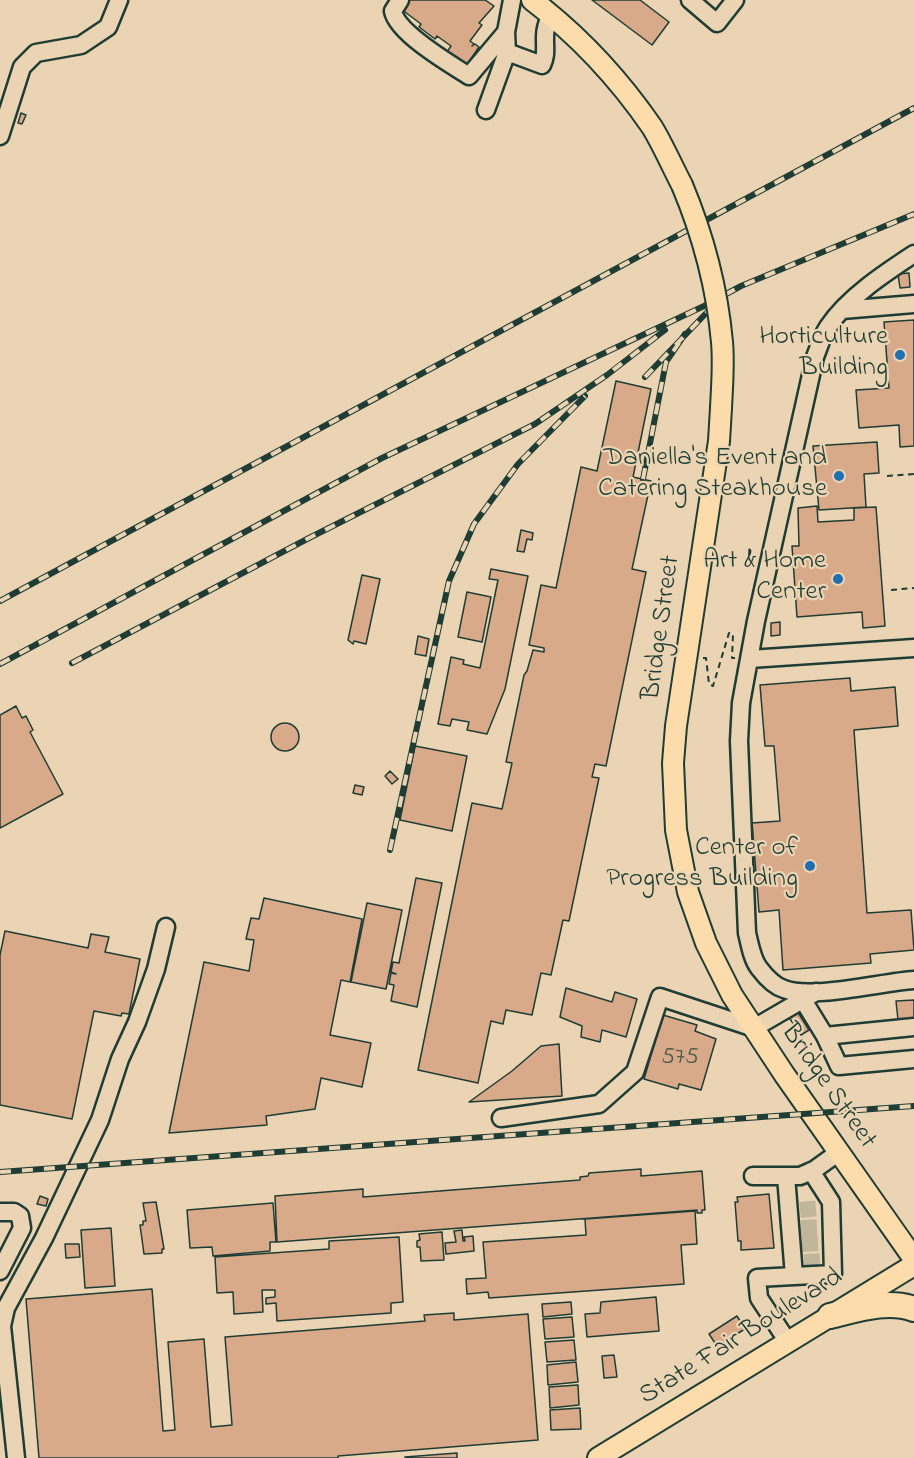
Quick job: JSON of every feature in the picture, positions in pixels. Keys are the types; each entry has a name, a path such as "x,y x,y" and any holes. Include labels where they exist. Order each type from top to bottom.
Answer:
{"highway":[{"path":"830,1316 881,1305 914,1309"}],"main road":[{"name":"Bridge Street","path":"532,0 590,51 615,78 653,129 682,184 696,218 716,290 722,344 722,408 676,726 673,763 673,789 680,856 688,892 706,943 732,995 783,1074 914,1259"},
{"name":"State Fair Boulevard","path":"598,1458 914,1264"}],"lane":[{"path":"0,136 22,67 36,53 81,45 108,27 119,0"},
{"path":"400,0 393,11 394,19 408,33 470,76 506,32"},
{"path":"486,110 507,52 506,32 512,0"},
{"path":"690,0 717,23 735,0"},
{"path":"507,52 542,65 546,58 543,39 545,26 551,15"},
{"path":"810,996 783,989 760,970 754,961 747,933 739,741 741,703 758,610 815,357 828,327 842,310 881,277 914,254"},
{"path":"842,310 914,303"},
{"path":"750,659 914,648"},
{"path":"16,1458 2,1326 6,1308 44,1238 100,1120 120,1059 137,1022 156,969 166,927"},
{"path":"501,1118 599,1104 634,1072 660,997 754,1028 810,996 914,980"},
{"path":"810,996 839,1066 914,1059"},
{"path":"825,1036 914,1027"},
{"path":"753,1176 800,1176 812,1171 839,1152"},
{"path":"788,1342 759,1298 757,1278 797,1267 833,1274 829,1261 826,1208 831,1202 812,1171"},
{"path":"786,1176 794,1210 797,1267"},
{"path":"0,1212 14,1212 20,1216 22,1228 0,1271"}],"path":[{"path":"887,476 914,474"},
{"path":"891,590 914,588"},
{"path":"686,657 706,658 709,684 714,686 729,633 733,634 732,658 750,659"}],"building":[{"path":"405,0 485,0 494,6 479,23 482,25 470,41 474,44 472,46 475,44 479,47 466,66 447,52 451,46 437,36 435,39 419,27 421,24 401,9"},
{"path":"592,0 640,0 669,22 652,45"},
{"path":"21,113 26,115 22,124 18,123"},
{"path":"909,273 910,287 900,288 898,274"},
{"name":"Horticulture Building","path":"914,320 914,446 900,447 899,425 859,428 856,390 889,388 884,322"},
{"path":"616,381 651,389 633,477 651,481 632,569 646,572 606,766 595,764 592,777 599,778 569,921 563,920 551,975 541,973 532,1015 506,1010 503,1024 491,1021 478,1083 418,1070 472,803 502,809 512,763 506,762 524,675 533,650 544,652 544,648 529,645 541,585 556,588 581,467 597,471"},
{"name":"Daniella's Event and Catering Steakhouse","path":"877,442 879,473 864,474 866,507 819,510 813,446"},
{"name":"Art & Home Center","path":"817,506 818,522 854,520 854,508 876,507 885,626 863,628 862,612 797,617 792,546 799,546 798,508"},
{"path":"521,530 533,533 532,540 527,539 524,552 517,551"},
{"path":"491,569 528,576 505,689 487,734 467,730 469,722 452,719 450,726 438,724 451,657 464,660 463,664 480,668 498,580 489,579"},
{"path":"362,575 380,579 366,644 354,641 353,644 348,640"},
{"path":"467,592 491,597 482,642 458,637"},
{"path":"780,622 780,635 771,636 771,623"},
{"path":"418,636 429,639 426,656 415,654"},
{"name":"Center of Progress Building","path":"850,678 851,691 895,687 898,726 854,730 867,913 911,910 914,950 870,954 871,963 783,970 779,910 759,912 752,823 780,821 774,746 765,746 760,685"},
{"path":"16,706 22,718 26,716 33,730 30,732 63,794 0,828 0,715"},
{"path":"285,723 295,727 299,737 295,747 285,751 275,747 271,737 275,727"},
{"path":"415,746 467,756 452,831 400,820"},
{"path":"390,771 398,779 392,784 385,776"},
{"path":"355,785 364,787 362,795 353,793"},
{"path":"416,878 442,883 417,1007 391,1001 394,985 389,984 391,973 396,974 391,972 393,962 399,963"},
{"path":"264,898 362,919 350,982 341,980 330,1035 371,1043 362,1087 321,1078 315,1109 266,1116 267,1125 169,1133 204,962 249,971 254,940 246,939 251,918 259,919"},
{"path":"367,903 402,910 386,989 351,982"},
{"path":"5,931 88,948 91,934 109,937 105,952 140,959 129,1014 122,1013 121,1016 94,1011 72,1119 0,1105 0,955"},
{"path":"566,988 612,1002 615,992 637,999 626,1037 602,1030 600,1042 581,1037 582,1026 560,1017"},
{"path":"914,1000 914,1019 898,1020 896,1001"},
{"path":"797,1011 809,1030 801,1035 788,1016"},
{"path":"663,1015 697,1025 695,1031 716,1039 701,1090 679,1084 678,1089 644,1079"},
{"path":"559,1044 562,1096 469,1102 512,1071 541,1046"},
{"path":"641,1169 641,1176 702,1171 705,1210 702,1210 702,1213 697,1213 697,1210 277,1242 275,1196 363,1189 363,1197 580,1180 580,1177 588,1176 589,1173"},
{"path":"769,1194 774,1248 741,1250 741,1241 738,1241 735,1202 738,1202 737,1197"},
{"path":"40,1196 48,1199 46,1206 37,1204"},
{"path":"156,1202 164,1249 162,1253 144,1254 140,1225 146,1221 143,1203"},
{"path":"273,1203 276,1242 270,1242 270,1251 213,1256 212,1247 190,1248 187,1210"},
{"path":"695,1211 697,1244 681,1245 684,1284 489,1298 488,1292 467,1294 466,1279 486,1278 483,1242 586,1235 585,1219"},
{"path":"111,1228 115,1286 85,1288 81,1230"},
{"path":"462,1230 463,1241 465,1241 464,1237 473,1236 474,1251 446,1254 445,1243 456,1242 454,1231"},
{"path":"442,1232 444,1260 421,1261 420,1247 417,1247 417,1241 420,1240 419,1234"},
{"path":"399,1237 403,1302 391,1303 391,1313 277,1321 276,1303 266,1304 266,1298 275,1297 275,1290 262,1290 263,1312 234,1314 233,1292 217,1293 215,1257 329,1249 329,1241"},
{"path":"65,1244 79,1244 80,1257 66,1258"},
{"path":"152,1289 163,1431 175,1430 168,1342 204,1339 211,1427 232,1425 225,1337 425,1321 424,1315 454,1313 454,1320 528,1314 538,1440 338,1456 338,1458 39,1458 26,1299"},
{"path":"656,1297 659,1331 587,1337 585,1314 600,1313 601,1302"},
{"path":"571,1302 572,1314 543,1317 542,1304"},
{"path":"737,1316 745,1329 717,1346 709,1334"},
{"path":"572,1317 574,1337 545,1339 543,1319"},
{"path":"574,1340 576,1360 547,1362 545,1342"},
{"path":"614,1355 617,1377 604,1378 602,1356"},
{"path":"576,1362 578,1382 548,1385 547,1365"},
{"path":"578,1385 579,1405 550,1408 549,1387"},
{"path":"580,1408 581,1429 551,1430 550,1410"},
{"path":"457,1453 457,1458 405,1458 405,1457"}],"tunnel":[{"path":"800,1210 821,1208"},
{"path":"801,1228 823,1227"},
{"path":"802,1244 824,1243"},
{"path":"804,1262 825,1261"}],"railway":[{"path":"0,601 914,108"},
{"path":"0,664 382,458 704,306 741,286 914,214"},
{"path":"645,377 712,307"},
{"path":"72,663 309,538 535,424 607,375 665,330"},
{"path":"643,479 666,362 685,334"},
{"path":"390,850 449,581 474,524 518,464 585,396"},
{"path":"0,1172 914,1106"}],"place":[{"name":"Horticulture Building","path":"900,355"},
{"name":"Daniella's Event and Catering Steakhouse","path":"839,476"},
{"name":"Art & Home Center","path":"838,579"},
{"name":"Center of Progress Building","path":"810,866"}]}
